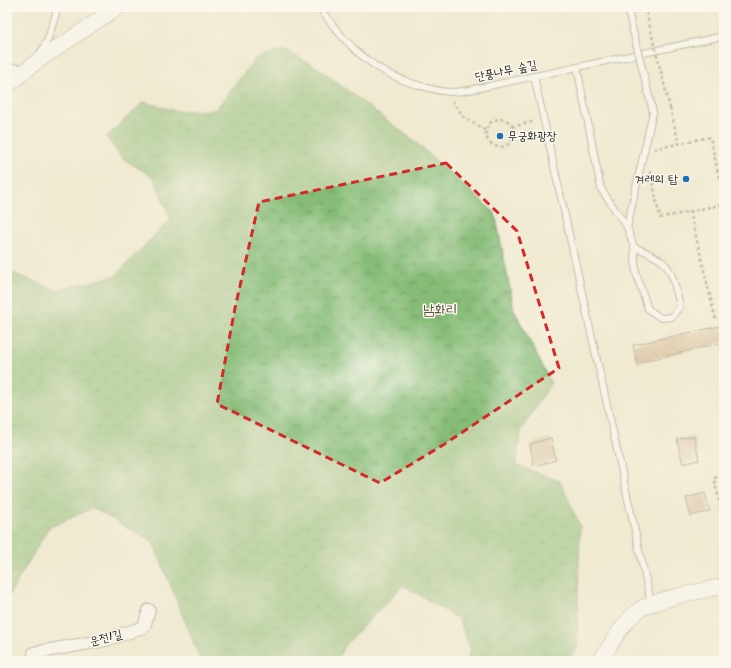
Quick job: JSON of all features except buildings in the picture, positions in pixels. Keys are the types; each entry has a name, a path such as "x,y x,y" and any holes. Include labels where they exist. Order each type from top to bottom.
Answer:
{"street":[{"path":"7,86 33,65 118,7"},
{"path":"600,661 625,623 640,609 652,604 724,586"},
{"name":"운전1길","path":"34,661 34,653 106,640 144,627 149,610"}],"lane":[{"path":"7,68 33,65 48,39 58,7"},
{"name":"단풍나무 숲길","path":"319,7 351,46 377,68 400,80 444,91 479,88 724,36"},
{"path":"627,7 653,112 627,227"},
{"path":"577,67 601,189 627,227 634,248 636,273 648,309 662,318 672,317 680,306 671,270 656,256 634,248"},
{"path":"534,76 652,604"}],"path":[{"path":"645,7 679,144"},
{"path":"444,91 464,117 486,131"},
{"path":"512,127 544,119"},
{"path":"497,120 506,121 512,127 512,140 509,144 500,147 495,146 488,140 486,131 490,124 497,120"},
{"path":"652,150 710,137 724,199"},
{"path":"649,166 660,218 724,204"},
{"path":"690,211 716,321"},
{"path":"721,348 724,362"},
{"path":"722,513 714,478 724,476"}],"highlighted area":[{"path":"446,163 517,231 559,368 443,445 380,483 217,404 235,308 259,202"}],"green space":[{"path":"284,50 318,68 414,141 495,213 514,310 551,383 521,430 516,465 560,481 580,526 577,648 567,661 466,661 471,651 459,619 403,585 344,646 337,661 201,661 153,542 93,508 48,528 7,599 7,271 56,290 115,276 171,219 154,178 122,158 106,137 144,102 176,111 215,110 255,59"}],"place":[{"name":"무궁화광장","path":"500,136"},
{"name":"겨레의 탑","path":"686,179"}],"district":[{"name":"남화리","path":"440,310"}]}
